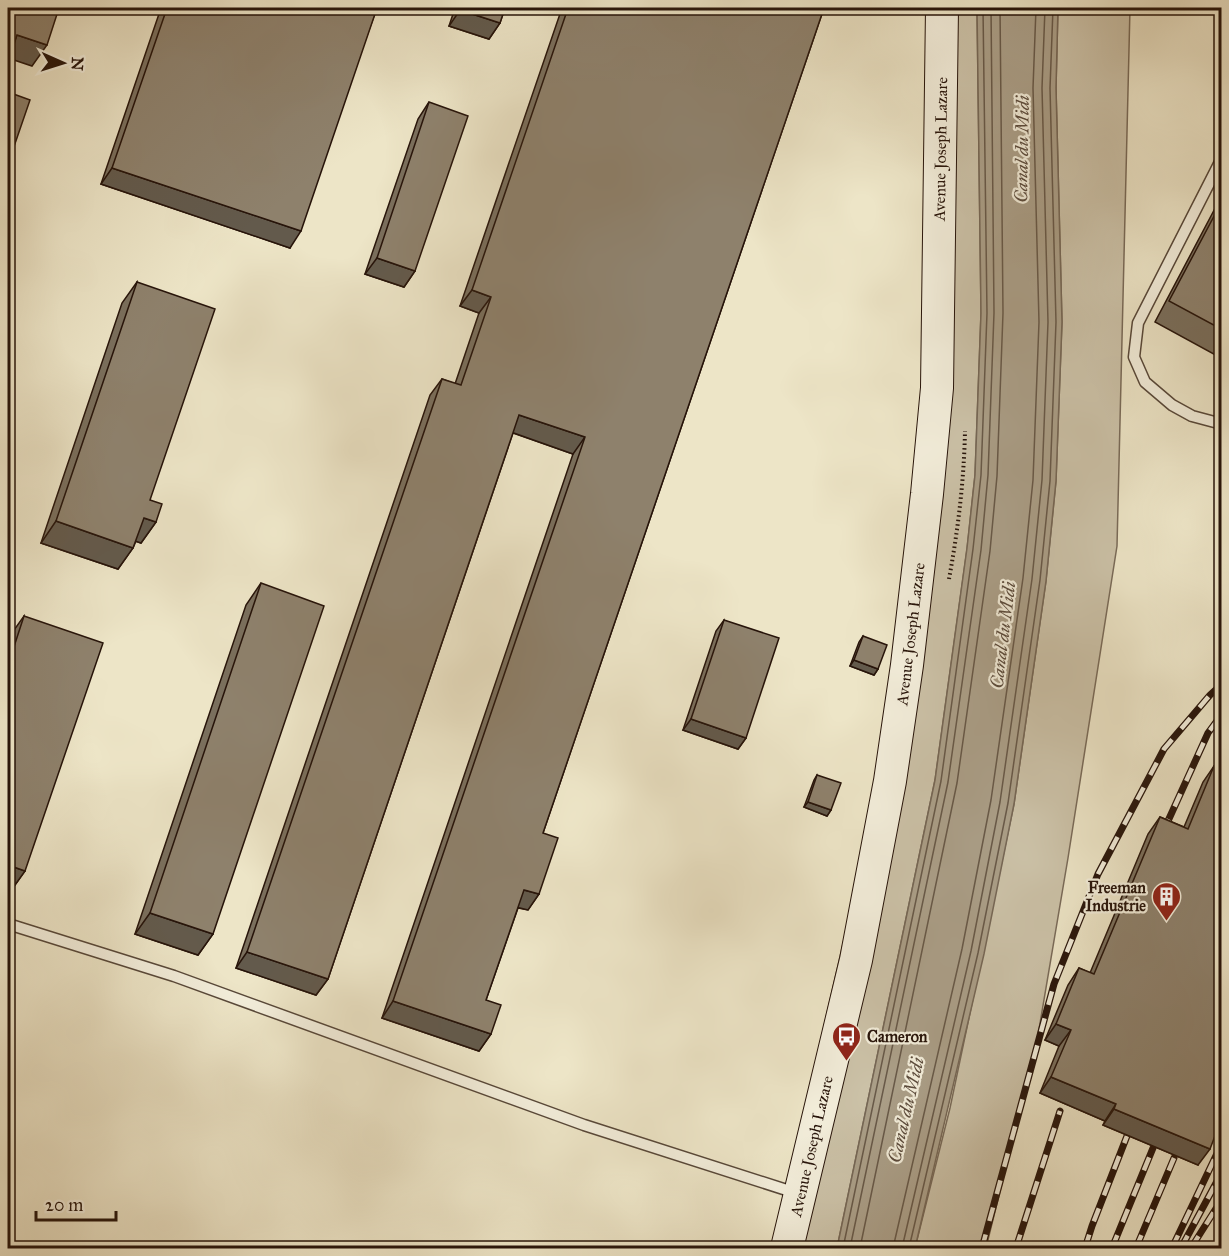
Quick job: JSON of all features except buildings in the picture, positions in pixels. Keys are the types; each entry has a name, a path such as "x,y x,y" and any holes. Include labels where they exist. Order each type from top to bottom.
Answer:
{"main road":[{"name":"Avenue Joseph Lazare","path":"786,1248 856,960 890,781 907,665 925,517 937,388 942,8"}],"lane":[{"path":"1221,158 1138,323 1134,357 1145,382 1172,405 1192,416 1221,424"},
{"path":"8,924 174,976 584,1125 800,1195"}],"shaded area":[{"path":"942,8 977,8 981,313 975,475 967,549 935,780 837,1248 773,1248 907,665"},
{"path":"1058,8 1130,8 1117,546 1037,1041 986,1248 915,1248 950,1108 1014,804 1046,581 1056,481 1062,322 1056,88"}],"water":[{"name":"Canal du Midi","path":"977,8 1058,8 1056,88 1062,322 1056,481 1046,581 1014,804 984,954 915,1248 837,1248 935,780 967,548 975,475 981,313"}],"railway":[{"path":"982,1248 1054,984 1098,874 1164,749 1222,684"},
{"path":"1163,832 1208,733 1222,714"},
{"path":"1016,1248 1060,1111"},
{"path":"1085,1248 1127,1136"},
{"path":"1172,1248 1222,1143"},
{"path":"1112,1248 1153,1148"},
{"path":"1136,1248 1174,1158"},
{"path":"1181,1248 1222,1172"},
{"path":"1191,1248 1222,1199"}],"place":[{"name":"Freeman Industrie","path":"1167,922"},
{"name":"Cameron","path":"846,1062"}]}
